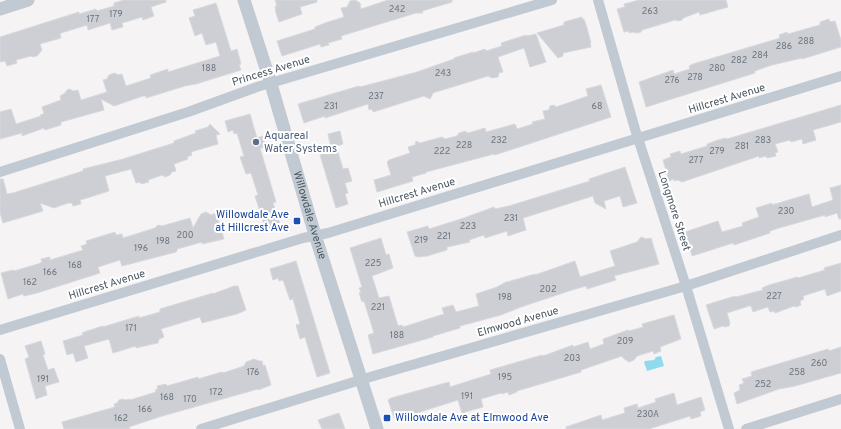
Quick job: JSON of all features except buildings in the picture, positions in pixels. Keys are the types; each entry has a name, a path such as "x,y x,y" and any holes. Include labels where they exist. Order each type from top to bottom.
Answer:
{"street":[{"path":"0,9 28,0"},
{"name":"Willowdale Avenue","path":"244,0 271,84 315,235 376,429"},
{"name":"Princess Avenue","path":"0,172 271,84 552,0"},
{"name":"Longmore Street","path":"598,0 638,139 686,286 729,429"},
{"name":"Hillcrest Avenue","path":"0,330 303,238 328,233 841,76"},
{"name":"Elmwood Avenue","path":"201,429 361,380 686,286 841,235"},
{"path":"0,360 20,429"},
{"path":"746,429 841,399"}],"water":[{"path":"661,356 664,366 647,371 644,362 654,360 656,357"}],"place":[{"name":"Aquareal Water Systems","path":"256,142"},
{"name":"Willowdale Ave at Hillcrest Ave","path":"297,221"},
{"name":"Willowdale Ave at Elmwood Ave","path":"387,418"}]}
